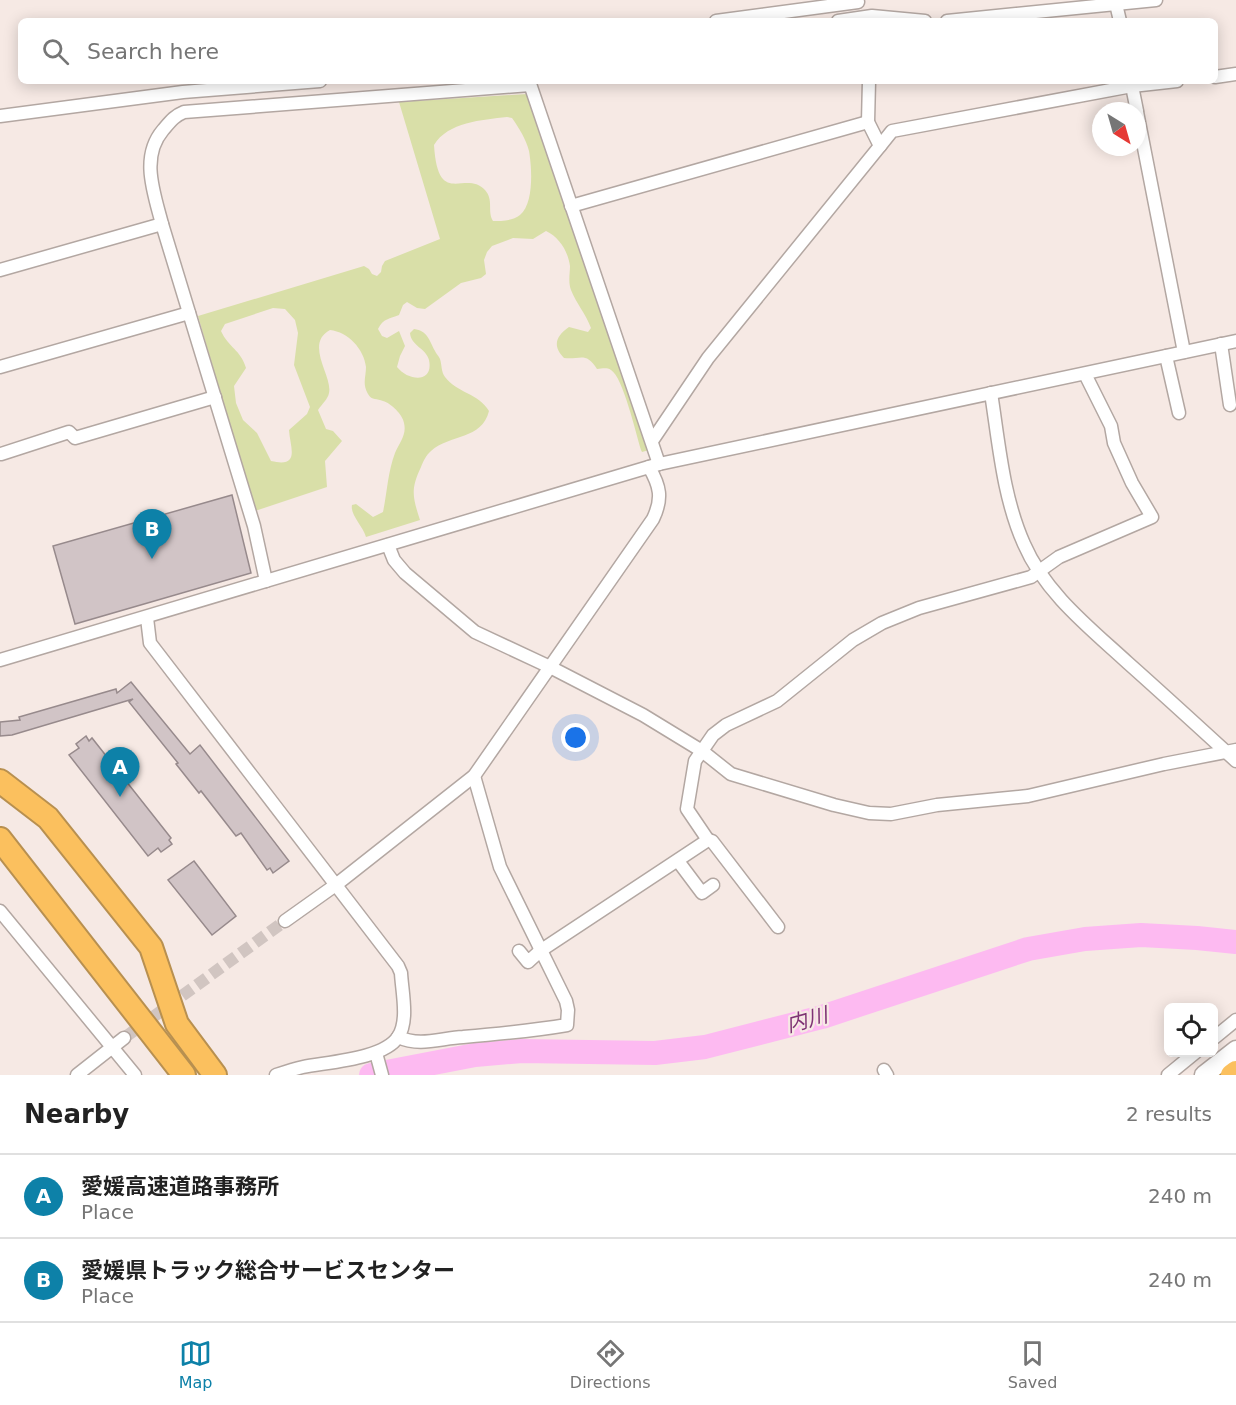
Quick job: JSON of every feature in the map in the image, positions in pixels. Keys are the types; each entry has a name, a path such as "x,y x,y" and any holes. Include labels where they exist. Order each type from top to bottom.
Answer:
{"highway":[{"path":"0,781 48,818 151,947 177,1024 215,1075"},
{"path":"0,838 184,1075"},
{"path":"1232,1075 1236,1072"}],"main road":[{"path":"1204,1075 1236,1050"}],"street":[{"path":"977,18 1156,0"},
{"path":"738,18 858,2"},
{"path":"1116,4 1119,18"},
{"path":"858,18 872,16 893,18"},
{"path":"1218,77 1236,74"},
{"path":"0,116 183,92 283,84"},
{"path":"266,581 254,526 162,224 153,188 150,158 155,139 176,115 184,112 517,84"},
{"path":"285,921 337,884 474,776 653,519 660,501 652,441 529,84"},
{"path":"869,84 868,122 880,146"},
{"path":"652,441 708,358 892,131 1132,84 1135,102"},
{"path":"571,206 868,122"},
{"path":"1146,156 1184,352"},
{"path":"0,270 162,224"},
{"path":"0,367 189,314"},
{"path":"0,660 654,465 1236,341"},
{"path":"1221,344 1230,405"},
{"path":"1166,356 1179,413"},
{"path":"778,927 712,841 708,840 687,809 695,761 713,735 726,725 777,701 853,640 882,623 919,608 1022,580 1039,572 1059,557 1152,517 1132,483 1114,443 1111,426 1085,374"},
{"path":"991,393 1012,511 1024,545 1039,572 1084,623 1233,755"},
{"path":"0,454 69,432 75,438 215,397"},
{"path":"388,545 394,560 405,573 475,632 550,667 643,715 702,751 731,774 834,805 869,813 891,814 937,805 1028,796 1164,764 1233,755"},
{"path":"147,618 150,643 337,884 401,973 403,1023 394,1043 377,1056 302,1067 276,1075"},
{"path":"398,1038 406,1041 427,1042 460,1037 525,1033 567,1025 566,1001 500,867 474,776"},
{"path":"519,951 528,962 540,951 708,840"},
{"path":"678,861 702,893 713,885"},
{"path":"0,911 135,1075"},
{"path":"1218,1035 1236,1020"},
{"path":"77,1075 124,1038"},
{"path":"377,1056 382,1075"},
{"path":"1168,1075 1191,1057"}],"green space":[{"path":"528,94 649,450 642,452 641,450 616,375 606,368 597,369 586,358 564,358 560,354 557,341 569,327 588,332 591,328 571,290 569,260 562,245 546,231 533,239 513,238 492,246 487,252 484,260 486,274 481,278 461,283 425,309 417,308 407,302 403,305 399,315 384,321 378,329 382,336 387,338 399,331 405,346 397,367 407,375 419,378 428,373 429,360 413,341 410,333 414,329 422,332 428,337 440,358 445,377 455,387 479,400 489,411 480,427 439,446 426,457 414,488 414,500 420,520 366,537 353,513 352,505 356,504 373,517 383,512 391,467 405,427 401,416 393,407 386,402 371,398 368,394 365,384 365,360 354,342 337,331 330,330 319,343 329,393 318,410 326,429 333,431 342,441 325,461 327,487 255,511 198,316 364,266 377,276 385,261 440,239 399,102","holes":["512,118 528,147 531,167 530,194 525,210 520,215 510,220 493,221 488,194 485,190 469,183 447,182 441,176 434,145 440,137 457,127 477,121","273,308 285,309 295,320 298,333 294,365 310,407 307,414 289,430 292,455 287,461 280,462 271,461 257,433 243,420 236,403 234,386 246,368 241,357 221,331 225,324"]}],"building":[{"path":"232,495 251,573 75,624 53,546"},
{"path":"131,682 190,754 200,745 289,861 273,873 270,868 267,870 241,833 236,836 201,791 199,793 176,764 178,763 129,702 133,699 12,735 0,736 0,722 20,720 19,717 116,689 117,693"},
{"path":"86,736 89,741 92,738 171,838 169,840 172,844 161,852 158,848 148,856 69,755 79,748 76,744"},
{"path":"194,861 236,916 212,935 168,880"}],"waterway":[{"name":"内川","path":"371,1075 475,1055 522,1051 655,1053 705,1047 822,1017 1028,949 1085,939 1141,935 1236,942"}],"tunnel":[{"path":"124,1038 285,921"}],"place":[{"name":"愛媛県トラック総合サービスセンター","path":"152,559"},
{"name":"愛媛高速道路事務所","path":"120,797"}]}
